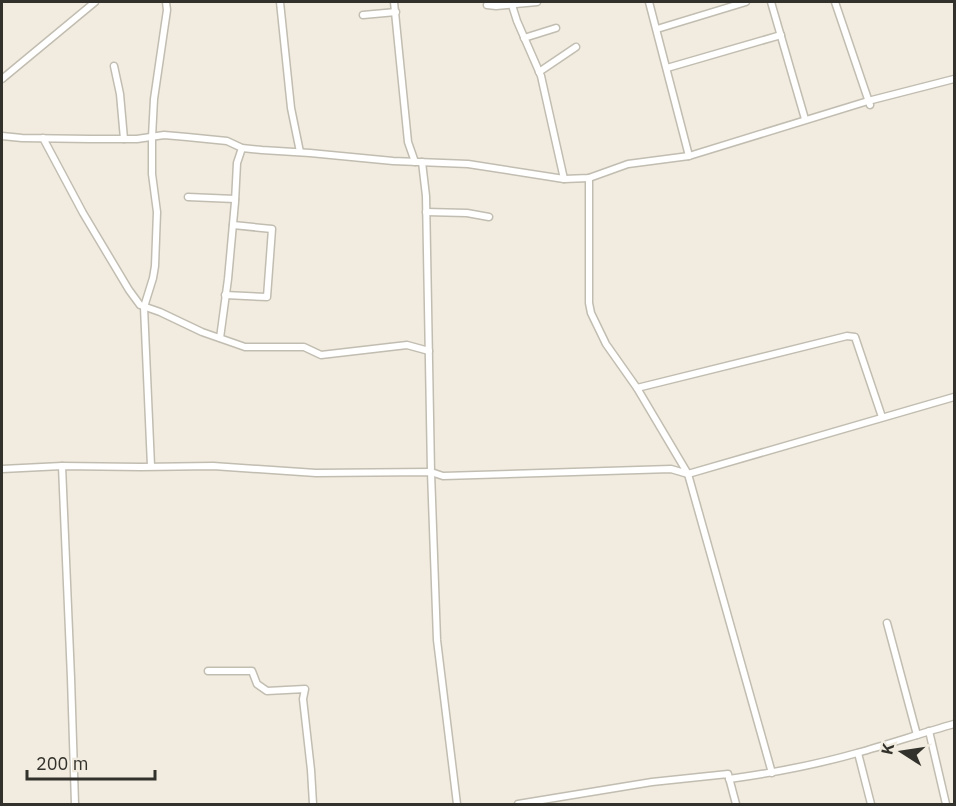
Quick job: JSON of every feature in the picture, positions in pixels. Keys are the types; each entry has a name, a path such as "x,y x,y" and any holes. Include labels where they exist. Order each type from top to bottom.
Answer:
{"street":[{"path":"2,79 95,2"},
{"path":"151,466 144,307 153,278 157,226 152,174 152,137 154,99 167,10 166,2"},
{"path":"279,2 291,108 300,152"},
{"path":"394,2 408,142 419,162 426,212 437,640 457,804"},
{"path":"487,5 537,2"},
{"path":"649,2 689,156"},
{"path":"657,29 746,2"},
{"path":"771,2 805,119"},
{"path":"835,2 869,103"},
{"path":"511,3 539,72 564,179"},
{"path":"363,15 396,12"},
{"path":"524,38 556,28"},
{"path":"667,68 781,35"},
{"path":"539,72 576,47"},
{"path":"114,66 120,94 124,139"},
{"path":"2,136 124,139 164,135 227,141 242,148 468,164 564,179 590,178 628,164 689,156 805,119 954,79"},
{"path":"43,138 83,213 140,305 202,332 245,347 304,347 321,355 407,345 429,351"},
{"path":"220,338 233,225 237,163 242,148"},
{"path":"590,178 589,303 591,313 606,345 637,388 688,474 772,773"},
{"path":"188,197 235,199"},
{"path":"426,212 467,213 489,217"},
{"path":"225,295 267,297 272,229 233,225"},
{"path":"637,388 847,336 855,337 882,417"},
{"path":"2,469 62,466 213,465 316,473 431,472 443,476 671,469 688,474 954,397"},
{"path":"62,466 72,678 75,804"},
{"path":"887,623 917,735"},
{"path":"208,671 252,671 257,684 267,691 305,688 303,699 313,804"},
{"path":"729,779 772,773 858,753 954,724"},
{"path":"929,731 946,804"},
{"path":"858,753 871,804"},
{"path":"518,804 652,783 728,774 736,804"}]}
